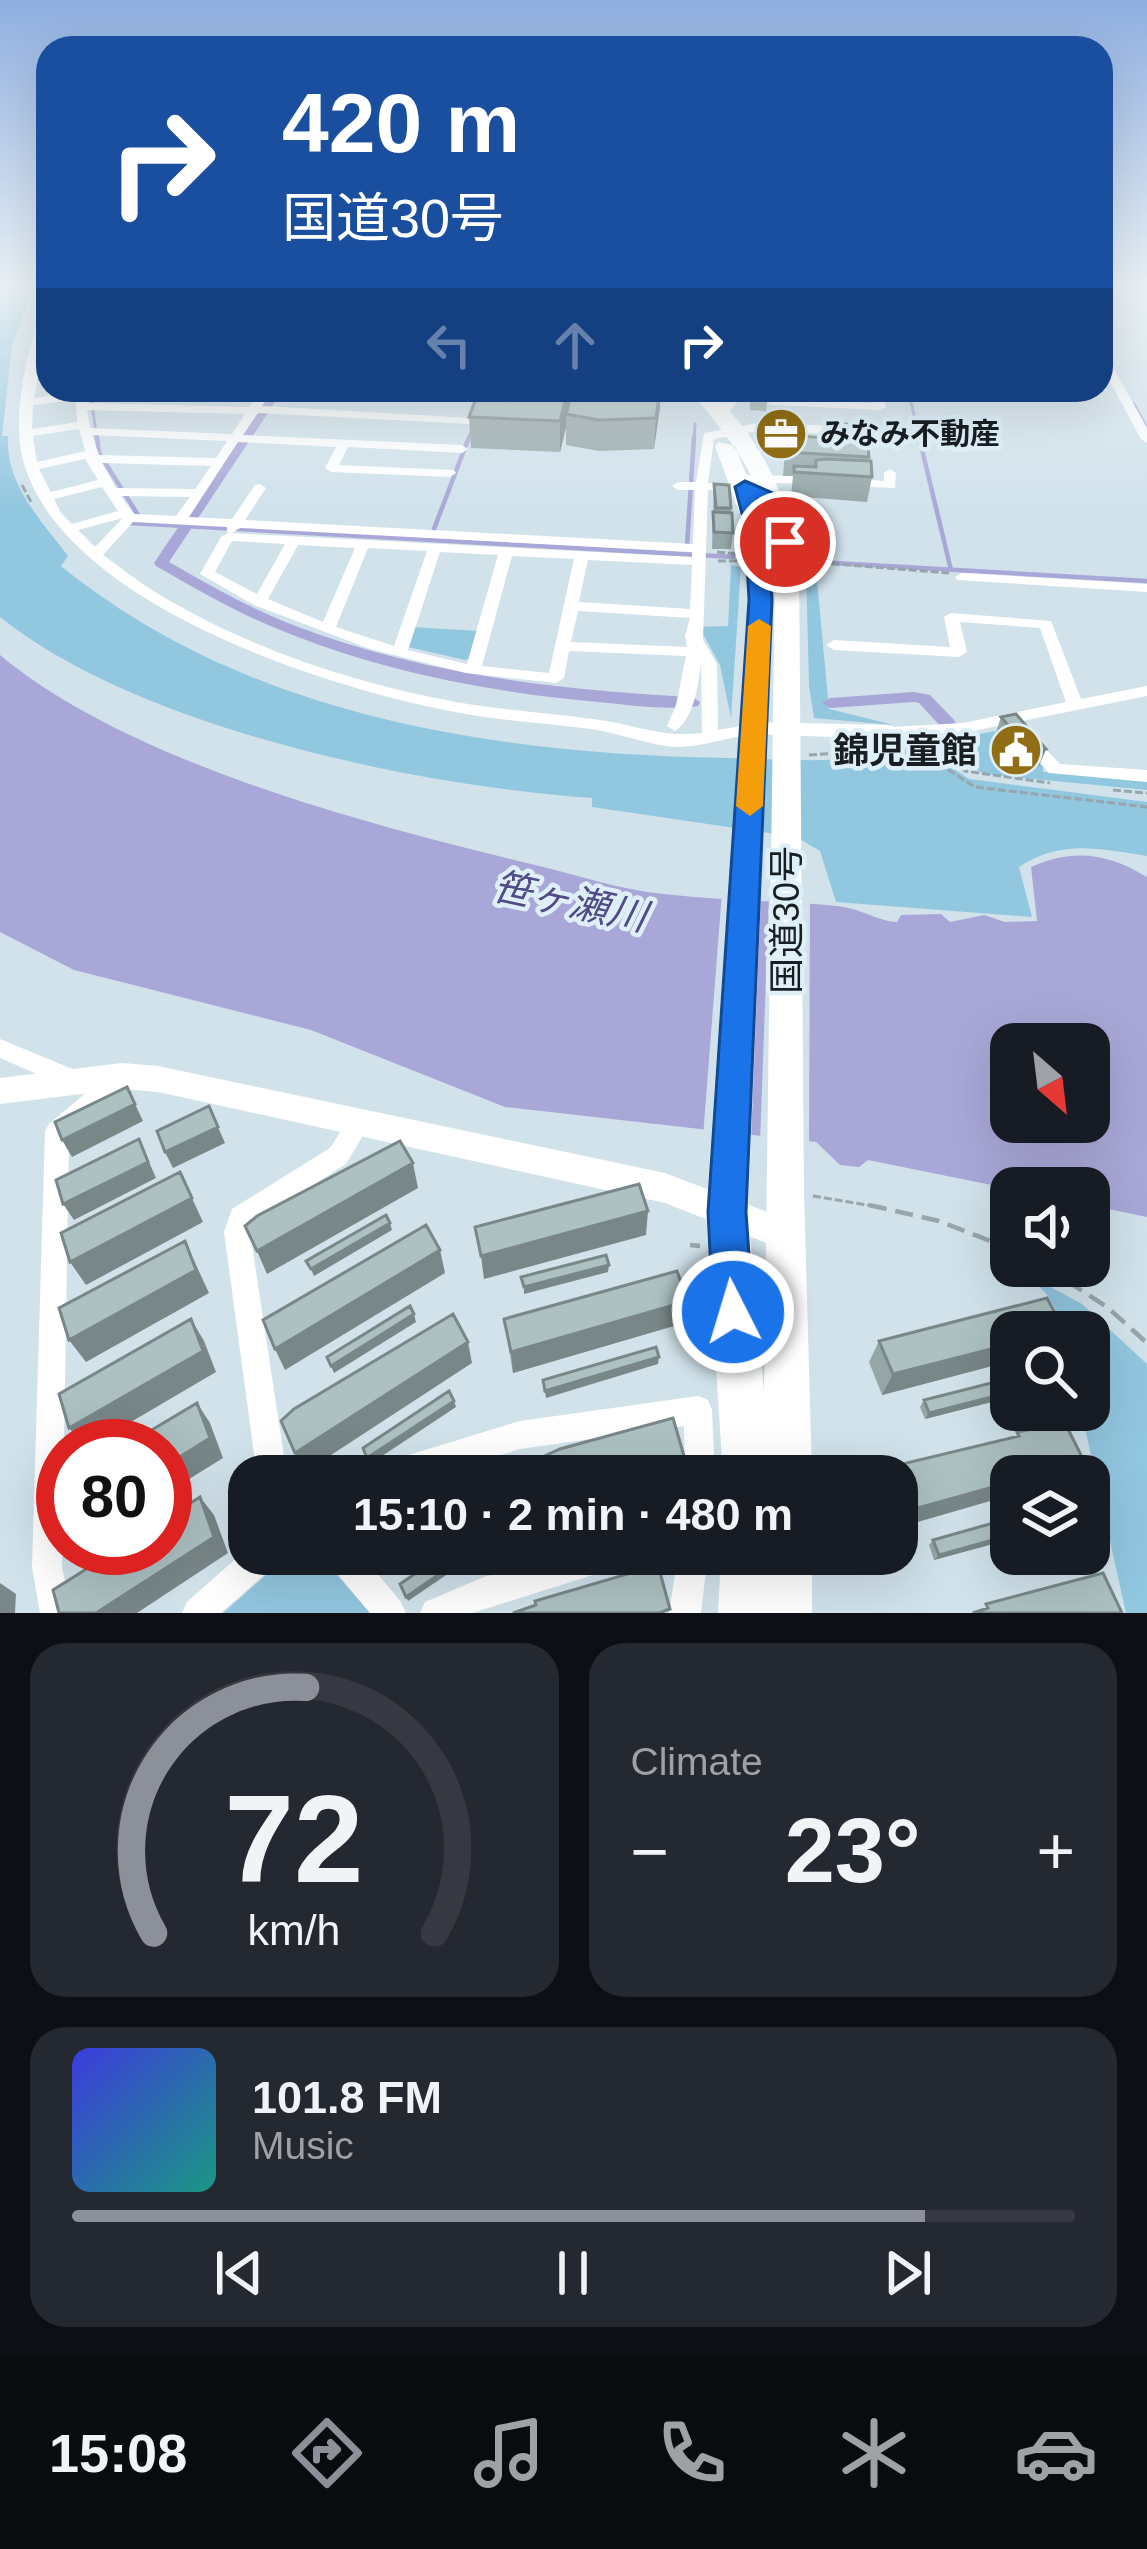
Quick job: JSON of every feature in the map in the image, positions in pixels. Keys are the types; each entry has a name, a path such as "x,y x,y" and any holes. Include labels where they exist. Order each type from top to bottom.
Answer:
{"highway":[{"name":"国道30号","path":"698,402 726,421 787,565 728,1193 745,1455"},
{"name":"国道30号","path":"756,485 791,1204 788,1455"},
{"path":"744,1613 745,1575"},
{"path":"786,1613 787,1575"}],"street":[{"path":"1113,377 1147,440"},
{"path":"36,384 29,402 32,466 47,497 95,555 194,621 346,679 452,706 611,726 675,740 896,736 1009,720 1138,693 1147,711"},
{"path":"1126,400 1147,401"},
{"path":"29,402 36,402"},
{"path":"84,402 95,457 128,515"},
{"path":"119,402 472,421"},
{"path":"187,522 198,493 242,437 262,402"},
{"path":"772,402 880,407 878,402"},
{"path":"675,726 684,702 694,614 690,486 708,436 726,421 758,427 898,432"},
{"path":"28,434 87,429 463,448"},
{"path":"344,443 331,468 450,473"},
{"path":"32,466 95,457 218,462"},
{"path":"690,486 891,485 890,473"},
{"path":"47,497 114,488 198,493"},
{"path":"260,488 207,574 259,602 328,628 473,668 556,678 582,555"},
{"path":"70,528 128,515 294,540 582,555 695,553"},
{"path":"95,555 128,515"},
{"path":"232,530 695,553"},
{"path":"259,602 294,540"},
{"path":"328,628 363,544"},
{"path":"400,650 435,547"},
{"path":"473,668 506,551"},
{"path":"962,578 1147,589"},
{"path":"572,606 694,614"},
{"path":"834,645 959,652 951,617 1046,624 1075,705"},
{"path":"692,644 709,664 710,736"},
{"path":"563,646 692,644"},
{"path":"1009,720 1055,769 1147,776"},
{"path":"0,1048 74,1080"},
{"path":"0,1091 122,1076 158,1079 664,1188 791,1204"},
{"path":"56,1613 47,1567 57,1131 122,1076"},
{"path":"269,1455 237,1232 241,1217 338,1156 358,1124"},
{"path":"456,1455 520,1435 698,1410 699,1455"},
{"path":"198,1613 241,1575"},
{"path":"358,1575 390,1613"},
{"path":"436,1613 541,1575"},
{"path":"685,1613 690,1575"}],"path":[{"path":"733,552 740,561 695,553 733,552"},
{"path":"803,561 962,578"},
{"path":"896,736 974,787 1147,807"},
{"path":"920,739 965,771 1060,784"},
{"path":"1106,789 1147,793"},
{"path":"791,1204 897,1208 990,1240"},
{"path":"1076,1287 1147,1343"}],"shaded area":[{"path":"0,359 11,359 2,436 8,436 12,470 26,500 68,556 61,566 133,617 211,659 292,692 376,717 551,748 823,760 870,756 917,744 969,779 1147,802 1147,856 1081,848 1035,858 1019,867 1032,917 836,902 820,851 796,837 592,807 592,798 445,780 282,745 126,690 58,656 0,617"},
{"path":"731,565 741,567 731,718 720,665 699,627 728,626"},
{"path":"806,568 816,570 829,709 894,725 814,718"},
{"path":"411,627 479,631 472,658 408,647"},
{"path":"1009,729 1044,765 1043,772 1147,780 1147,790 984,774 929,741 944,739 959,751 947,739"},
{"path":"1050,1287 1090,1311 1056,1311 1042,1289"},
{"path":"1110,1330 1147,1364 1147,1613 1126,1613 1110,1541 1110,1455 1091,1455 1086,1431 1110,1431"},
{"path":"266,1575 337,1575 370,1613 223,1613"}],"water":[{"name":"笹ヶ瀬川","path":"0,655 53,693 114,727 252,785 397,830 631,889 837,906 897,922 901,915 941,914 950,922 984,915 1005,922 1037,921 1031,867 1076,855 1104,858 1147,877 1147,1217 1110,1209 1110,1167 990,1167 990,1185 868,1160 859,1167 840,1165 816,1142 505,1107 311,1030 74,970 0,932"}],"pier":[{"path":"722,892 757,895 745,1141 703,1137"},
{"path":"769,895 810,898 809,1148 760,1143"}],"building":[{"path":"475,402 565,402 560,421 469,417"},
{"path":"570,402 658,402 656,418 599,420 566,414"},
{"path":"775,422 790,423 790,430 775,429"},
{"path":"827,423 865,425 869,457 786,452 786,435 828,438"},
{"path":"816,460 871,461 872,477 794,472 794,466 816,467"},
{"path":"714,484 729,485 731,508 716,508"},
{"path":"713,512 732,513 733,533 714,532"},
{"path":"1016,714 1046,749 1031,752 1001,717"},
{"path":"127,1087 135,1104 62,1140 55,1122"},
{"path":"209,1106 218,1127 165,1152 157,1131"},
{"path":"139,1139 148,1162 63,1204 56,1180"},
{"path":"400,1141 413,1163 257,1251 245,1226 257,1216"},
{"path":"180,1172 192,1198 70,1262 61,1233"},
{"path":"639,1184 648,1211 481,1256 475,1227"},
{"path":"386,1215 390,1223 311,1269 306,1261"},
{"path":"426,1225 440,1250 275,1349 263,1320"},
{"path":"185,1241 196,1270 69,1340 59,1308"},
{"path":"606,1255 609,1265 524,1287 521,1277"},
{"path":"677,1271 688,1301 511,1352 504,1319"},
{"path":"1047,1298 1054,1311 996,1311"},
{"path":"410,1306 414,1314 331,1366 327,1357"},
{"path":"990,1313 990,1349 893,1374 879,1341"},
{"path":"453,1314 468,1342 295,1453 281,1421 294,1409"},
{"path":"191,1319 203,1351 85,1419 66,1419 59,1394"},
{"path":"656,1347 659,1357 545,1391 543,1380"},
{"path":"990,1383 990,1397 929,1413 924,1400"},
{"path":"449,1391 454,1401 372,1455 366,1455 363,1448"},
{"path":"197,1403 210,1438 192,1449 192,1419 170,1419"},
{"path":"673,1418 684,1455 547,1455"},
{"path":"1069,1431 1081,1455 990,1455 990,1488 918,1508 918,1460 1019,1436 1017,1432"},
{"path":"200,1497 214,1537 192,1551 192,1502"},
{"path":"990,1524 990,1541 939,1555 933,1540"},
{"path":"77,1575 155,1575 96,1613 59,1613 53,1590"},
{"path":"413,1575 438,1575 406,1597 400,1584"},
{"path":"624,1575 661,1575 670,1609 659,1613 513,1613 536,1605 535,1601"},
{"path":"1104,1575 1122,1613 973,1613 988,1608 986,1604"}],"waterway":[{"path":"92,402 97,440"},
{"path":"269,402 161,563 284,627 416,668 554,692 692,702"},
{"path":"911,402 920,440"},
{"path":"1134,404 1147,428"},
{"path":"694,440 695,424"},
{"path":"468,440 471,432"},
{"path":"97,437 99,453 138,515"},
{"path":"434,529 469,437"},
{"path":"687,546 694,437"},
{"path":"919,437 951,570"},
{"path":"130,523 733,557"},
{"path":"818,562 951,570"},
{"path":"951,570 1147,581"},
{"path":"830,703 914,697 924,699 948,724"}],"slow traffic":[{"path":"750,806 759,626"}],"place":[{"name":"みなみ不動産","path":"781,434"},
{"name":"錦児童館","path":"1016,750"}],"route":[{"path":"733,1312 727,1212 760,600 755,525 745,487 773,500 785,542"}]}
